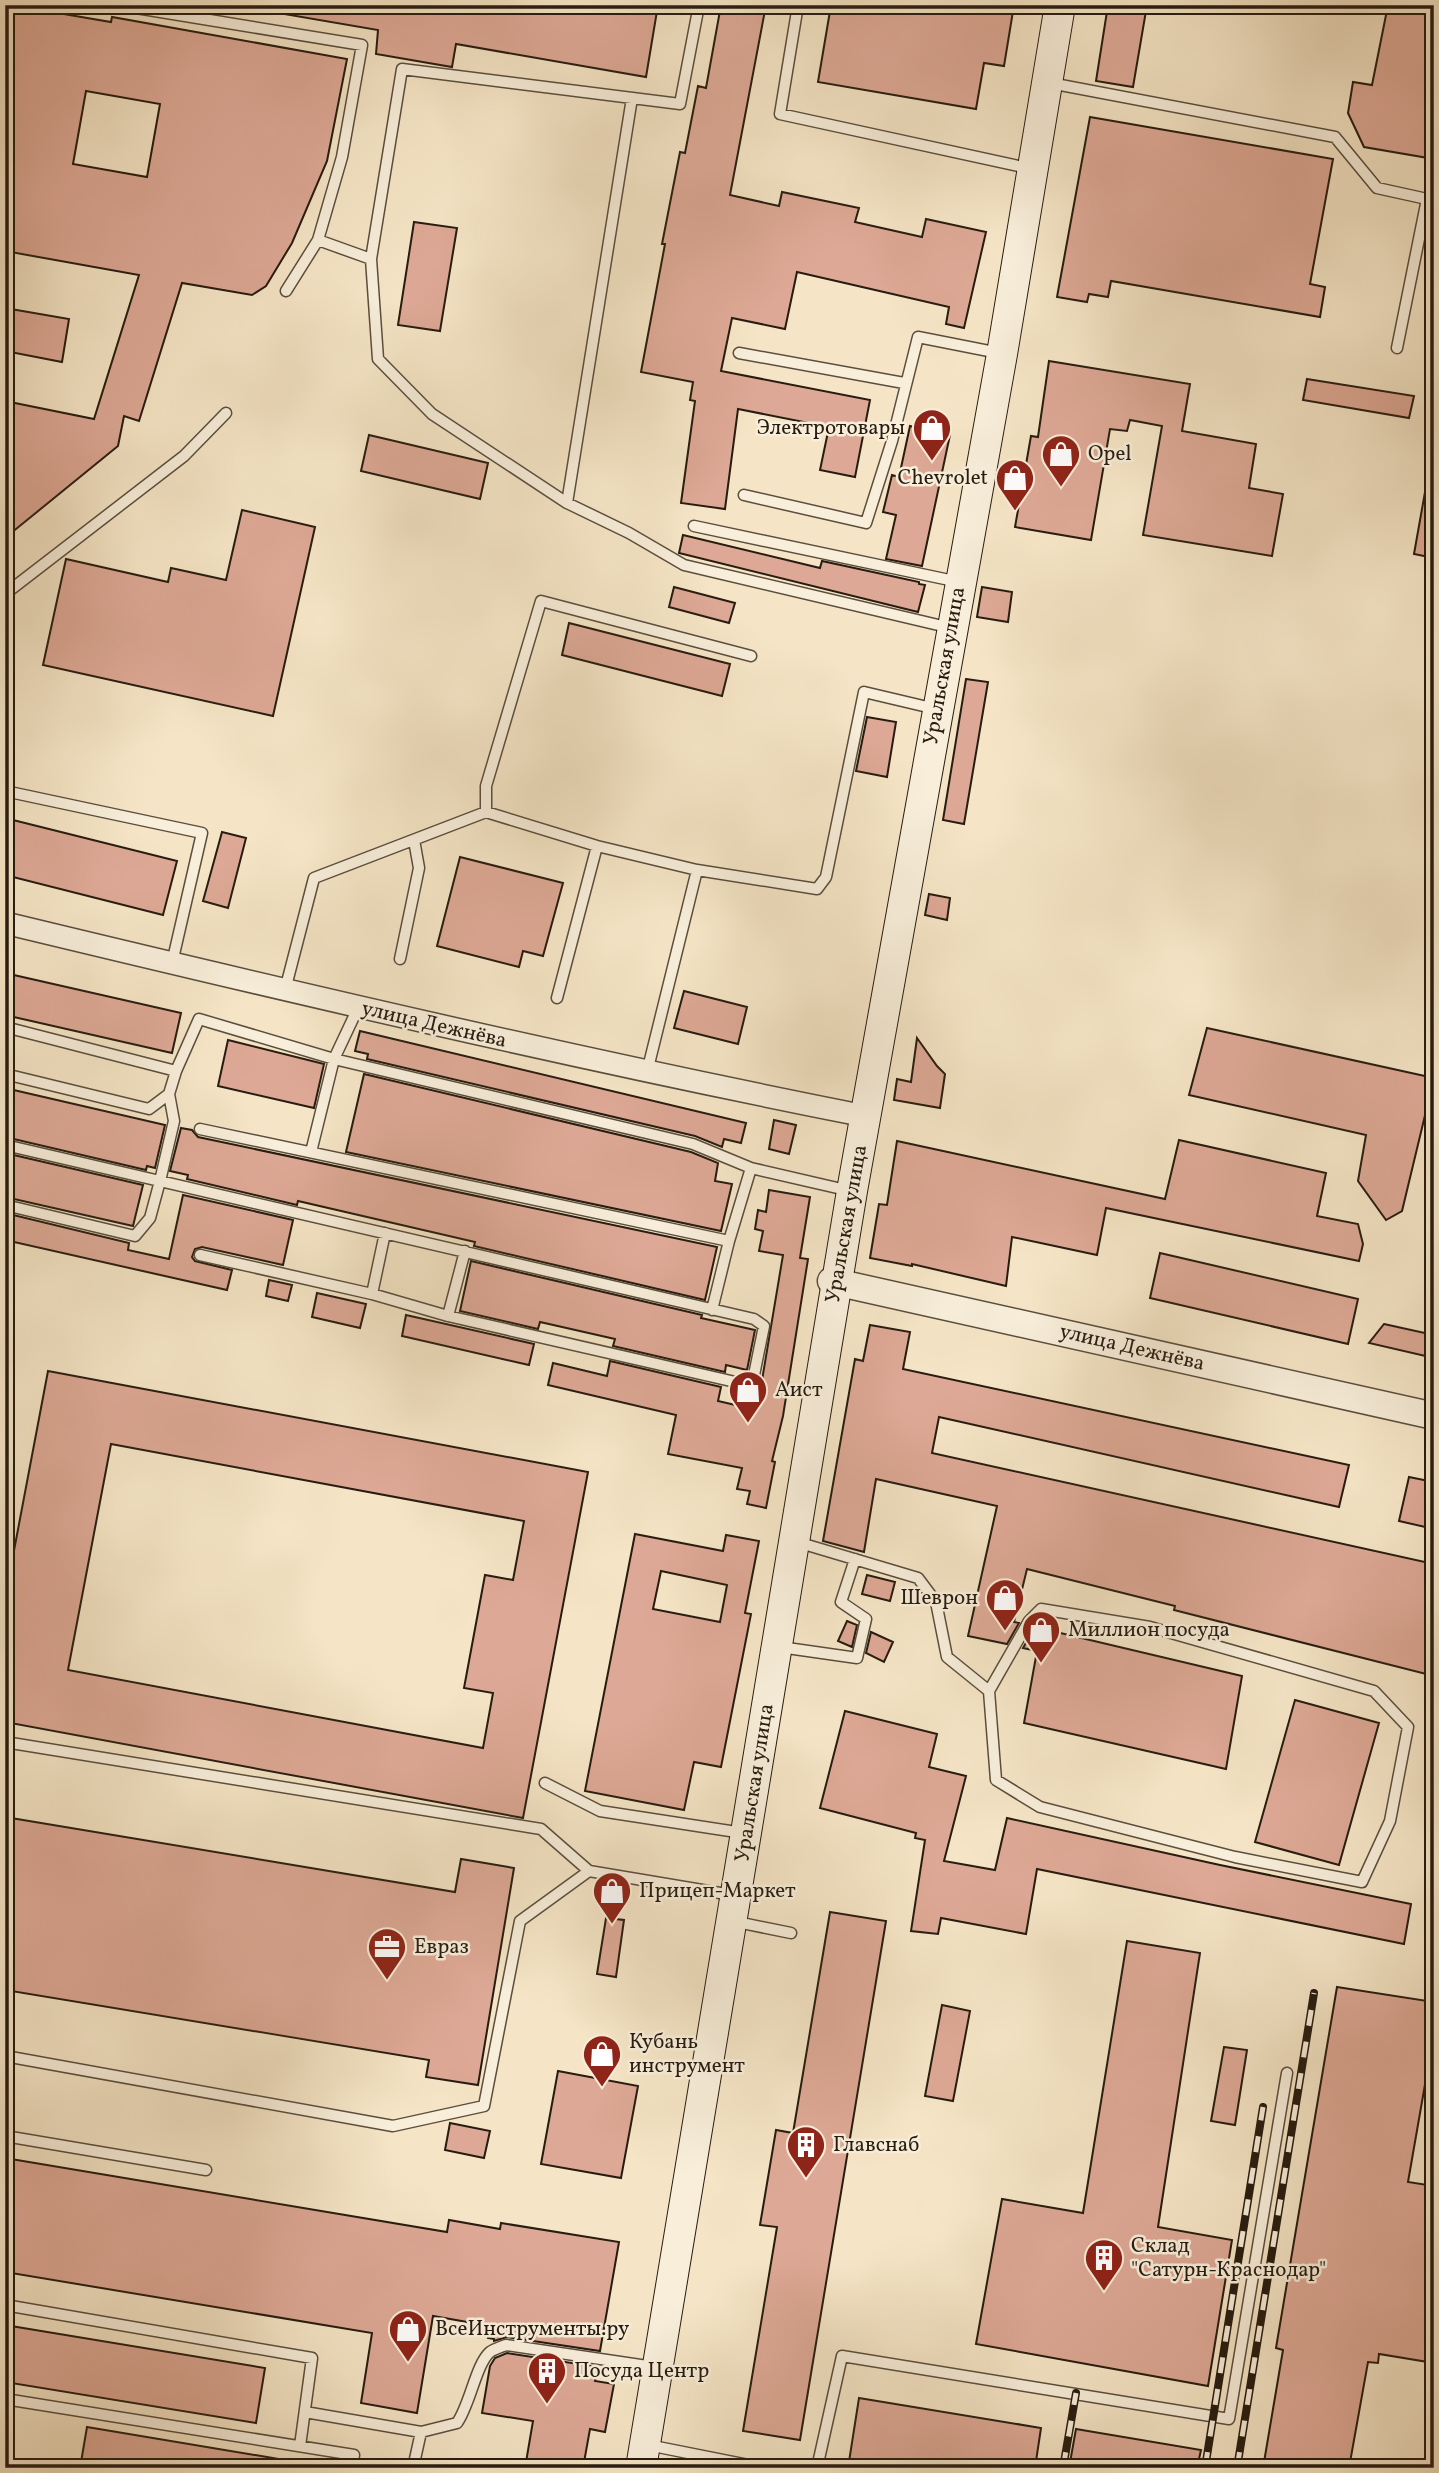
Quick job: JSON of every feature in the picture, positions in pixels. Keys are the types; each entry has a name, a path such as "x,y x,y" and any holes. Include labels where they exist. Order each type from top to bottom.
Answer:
{"main road":[{"name":"Уральская улица","path":"1043,82 1052,5"},
{"name":"Уральская улица","path":"733,1904 862,1116 1043,82 1060,5"},
{"name":"Уральская улица","path":"641,2456 777,1647 846,1190 862,1116"}],"street":[{"name":"улица Дежнёва","path":"5,923 358,1008 862,1116"},
{"name":"улица Дежнёва","path":"834,1281 1434,1416"}],"lane":[{"path":"118,5 362,46 342,157 318,240 286,291"},
{"path":"699,5 680,104 402,69 371,259 378,359 432,414 567,503 629,533 684,565 949,627"},
{"path":"798,5 780,114 1028,168"},
{"path":"1043,82 1335,137 1377,188 1427,199 1398,348"},
{"path":"567,503 632,98"},
{"path":"318,240 371,259"},
{"path":"744,495 866,523 892,441 918,337 997,353"},
{"path":"739,353 905,383"},
{"path":"5,594 184,456 226,413"},
{"path":"694,526 956,581"},
{"path":"486,812 486,786 541,601 751,656"},
{"path":"285,990 314,878 486,812 597,846 697,870 817,889 827,877 864,692 935,708"},
{"path":"5,790 202,833 172,963"},
{"path":"400,959 419,868 414,840"},
{"path":"557,998 597,846"},
{"path":"647,1072 697,870"},
{"path":"311,1152 334,1059 358,1008"},
{"path":"5,1205 135,1236 150,1218 174,1121 169,1094 199,1019 334,1059 692,1144 751,1168 846,1190"},
{"path":"5,1027 176,1071"},
{"path":"5,1074 149,1109 169,1094"},
{"path":"200,1129 729,1241"},
{"path":"5,1145 754,1318 764,1326 754,1375 744,1384 200,1255"},
{"path":"712,1310 751,1168"},
{"path":"372,1294 385,1233"},
{"path":"448,1315 465,1251"},
{"path":"794,1541 918,1578 936,1602 947,1657 989,1691 996,1780 1040,1807 1234,1857 1362,1882 1390,1821 1408,1727 1374,1691 1150,1627 1041,1609 1029,1621 989,1691"},
{"path":"777,1647 857,1658 866,1619 842,1602 855,1559"},
{"path":"5,1742 541,1829 589,1871 733,1904 791,1933"},
{"path":"545,1783 600,1811 743,1833"},
{"path":"5,2056 393,2126 484,2106 520,1921 589,1871"},
{"path":"817,2468 842,2356 1228,2419 1286,2073"},
{"path":"5,2136 206,2170"},
{"path":"5,2305 312,2358 300,2446"},
{"path":"305,2412 421,2432 457,2423 466,2411 481,2365 490,2352 506,2345 656,2367"},
{"path":"5,2399 354,2455 352,2468"},
{"path":"413,2468 421,2432"},
{"path":"641,2456 763,2468"}],"building":[{"path":"5,5 28,5 28,8 111,22 112,17 347,59 327,161 292,243 266,286 252,295 182,283 139,421 124,416 118,446 5,538 5,401 94,419 139,275 5,251","holes":["86,91 160,104 147,177 73,164"]},
{"path":"285,5 658,5 646,77 456,44 452,67 376,54 378,30 284,14"},
{"path":"721,5 766,5 730,195 779,206 782,192 859,208 855,222 922,237 926,219 986,232 964,328 946,324 949,307 797,272 785,329 732,318 721,371 870,400 855,477 820,470 829,427 738,409 725,509 681,503 695,401 690,400 693,382 641,372 680,152 685,153 698,86 706,88"},
{"path":"831,5 1014,5 1004,66 984,63 976,109 818,82"},
{"path":"1108,5 1147,5 1133,87 1096,81"},
{"path":"1388,5 1434,5 1434,159 1364,147 1348,113 1353,82 1372,85"},
{"path":"1090,117 1333,159 1310,284 1325,287 1320,317 1111,281 1108,297 1089,294 1087,302 1057,297"},
{"path":"414,222 457,228 440,331 398,325"},
{"path":"5,308 69,319 62,362 5,351"},
{"path":"1049,361 1190,384 1182,431 1256,444 1249,488 1283,494 1272,556 1143,535 1162,426 1130,420 1127,431 1110,429 1091,540 1015,527 1031,436 1038,437"},
{"path":"1307,379 1414,396 1409,418 1303,400"},
{"path":"910,426 950,435 922,566 886,559 896,515 883,512 892,475 899,477"},
{"path":"369,435 488,463 480,499 361,471"},
{"path":"1425,492 1434,493 1434,558 1414,554"},
{"path":"242,510 315,527 273,716 43,665 66,559 168,582 171,568 226,580"},
{"path":"683,535 820,568 822,561 919,582 925,585 918,612 679,553"},
{"path":"674,587 735,603 729,623 669,607"},
{"path":"982,587 1012,592 1008,622 977,617"},
{"path":"569,623 730,664 722,696 562,655"},
{"path":"966,679 988,682 964,824 943,820"},
{"path":"867,717 896,722 887,777 856,771"},
{"path":"5,818 177,861 163,915 5,875"},
{"path":"222,832 246,838 228,908 203,901"},
{"path":"460,857 563,883 543,956 523,951 519,967 437,946"},
{"path":"929,894 950,898 947,920 925,915"},
{"path":"5,973 181,1013 172,1053 5,1015"},
{"path":"684,991 747,1007 738,1044 674,1028"},
{"path":"1207,1028 1434,1078 1402,1211 1386,1220 1358,1181 1366,1135 1189,1095"},
{"path":"360,1031 746,1123 741,1143 724,1139 722,1147 695,1136 367,1059 368,1054 355,1051"},
{"path":"917,1038 945,1074 940,1108 894,1100 897,1079 911,1082"},
{"path":"228,1040 324,1064 314,1108 218,1086"},
{"path":"364,1074 691,1152 718,1163 715,1181 732,1184 721,1231 346,1152"},
{"path":"5,1088 165,1125 155,1168 147,1166 146,1170 5,1137"},
{"path":"774,1120 796,1125 789,1154 769,1149"},
{"path":"181,1128 192,1130 198,1137 717,1247 705,1300 474,1246 475,1242 298,1201 297,1205 187,1179 188,1175 170,1171"},
{"path":"1179,1140 1326,1173 1317,1216 1358,1224 1363,1244 1359,1261 1106,1208 1097,1255 1012,1237 1006,1286 912,1264 870,1258 879,1204 887,1205 897,1141 1165,1199"},
{"path":"5,1153 143,1185 133,1226 5,1197"},
{"path":"769,1190 810,1197 800,1258 808,1259 766,1508 747,1504 750,1491 737,1489 742,1468 668,1454 676,1415 548,1385 553,1363 607,1376 610,1361 721,1387 718,1401 757,1410 783,1255 759,1251 763,1231 755,1229 758,1210 766,1212"},
{"path":"183,1195 293,1220 283,1265 202,1247 195,1249 192,1257 195,1261 232,1270 227,1290 5,1240 5,1213 129,1243 128,1250 169,1259"},
{"path":"1160,1253 1358,1299 1348,1344 1150,1298"},
{"path":"471,1261 755,1330 747,1370 726,1365 725,1372 613,1346 615,1339 540,1322 538,1329 460,1311"},
{"path":"269,1280 292,1285 288,1301 266,1296"},
{"path":"317,1293 366,1304 360,1328 312,1317"},
{"path":"406,1315 534,1344 529,1365 402,1336"},
{"path":"1384,1324 1434,1335 1434,1358 1369,1343"},
{"path":"870,1325 910,1332 903,1369 1349,1465 1339,1507 939,1417 932,1453 1434,1564 1434,1676 1174,1610 1175,1606 1027,1569 1014,1622 1019,1623 1007,1644 968,1636 997,1506 876,1479 864,1552 823,1541 855,1359 863,1361"},
{"path":"48,1371 588,1472 523,1818 5,1722 5,1598","holes":["111,1444 524,1521 513,1580 485,1575 464,1688 493,1693 483,1748 68,1670"]},
{"path":"1409,1477 1434,1482 1434,1529 1399,1521"},
{"path":"635,1534 723,1551 726,1535 759,1541 745,1613 751,1614 721,1767 694,1762 684,1810 585,1791","holes":["661,1571 727,1585 720,1622 653,1609"]},
{"path":"867,1575 895,1582 890,1601 862,1594"},
{"path":"847,1621 857,1625 852,1647 838,1641"},
{"path":"1035,1627 1242,1676 1226,1769 1024,1723 1037,1651 1023,1648"},
{"path":"871,1632 893,1642 884,1662 866,1653"},
{"path":"1295,1700 1379,1723 1339,1865 1255,1842"},
{"path":"845,1711 937,1734 929,1767 966,1776 944,1861 995,1870 1007,1818 1411,1904 1404,1944 1037,1869 1026,1934 941,1918 938,1934 911,1931 925,1840 915,1838 916,1833 820,1808"},
{"path":"5,1817 455,1892 461,1859 514,1868 478,2085 426,2077 429,2060 5,1990"},
{"name":"Главснаб","path":"830,1912 886,1921 800,2440 743,2431 777,2227 760,2225 776,2130 793,2133"},
{"path":"606,1918 624,1920 616,1977 597,1974"},
{"name":"Склад \"Сатурн-Краснодар\"","path":"1127,1941 1200,1953 1158,2227 1232,2240 1208,2386 976,2344 1002,2199 1083,2213"},
{"path":"1337,1987 1434,2002 1434,2033 1408,2182 1434,2186 1434,2363 1379,2354 1378,2363 1368,2362 1349,2468 1263,2468 1283,2350 1276,2348"},
{"path":"942,2005 970,2011 953,2101 925,2096"},
{"path":"1224,2047 1247,2050 1235,2125 1211,2121"},
{"path":"558,2071 638,2086 621,2178 541,2164"},
{"path":"450,2123 490,2131 484,2158 445,2150"},
{"path":"5,2158 447,2232 449,2220 500,2229 501,2223 619,2242 600,2351 507,2337 494,2341 488,2338 490,2326 433,2316 417,2413 361,2403 372,2333 5,2272"},
{"path":"5,2325 265,2368 256,2423 5,2382"},
{"path":"507,2353 598,2367 595,2381 614,2384 605,2432 590,2429 583,2468 525,2468 533,2421 482,2413 490,2366 495,2358"},
{"path":"859,2398 1041,2428 1035,2468 848,2468"},
{"path":"87,2427 279,2459 278,2468 80,2468"},
{"path":"1076,2429 1201,2450 1197,2468 1069,2468"}],"railway":[{"path":"1237,2468 1314,1993"},
{"path":"1205,2468 1263,2107"},
{"path":"1063,2468 1076,2393"}],"place":[{"name":"Электротовары","path":"932,462"},
{"name":"Opel","path":"1061,488"},
{"name":"Chevrolet","path":"1015,512"},
{"name":"Аист","path":"748,1424"},
{"name":"Шеврон","path":"1005,1632"},
{"name":"Миллион посуда","path":"1041,1664"},
{"name":"Прицеп-Маркет","path":"612,1925"},
{"name":"Евраз","path":"387,1981"},
{"name":"Кубань инструмент","path":"602,2088"},
{"name":"Главснаб","path":"806,2179"},
{"name":"Склад \"Сатурн-Краснодар\"","path":"1104,2292"},
{"name":"ВсеИнструменты.ру","path":"408,2363"},
{"name":"Посуда Центр","path":"547,2405"}]}
